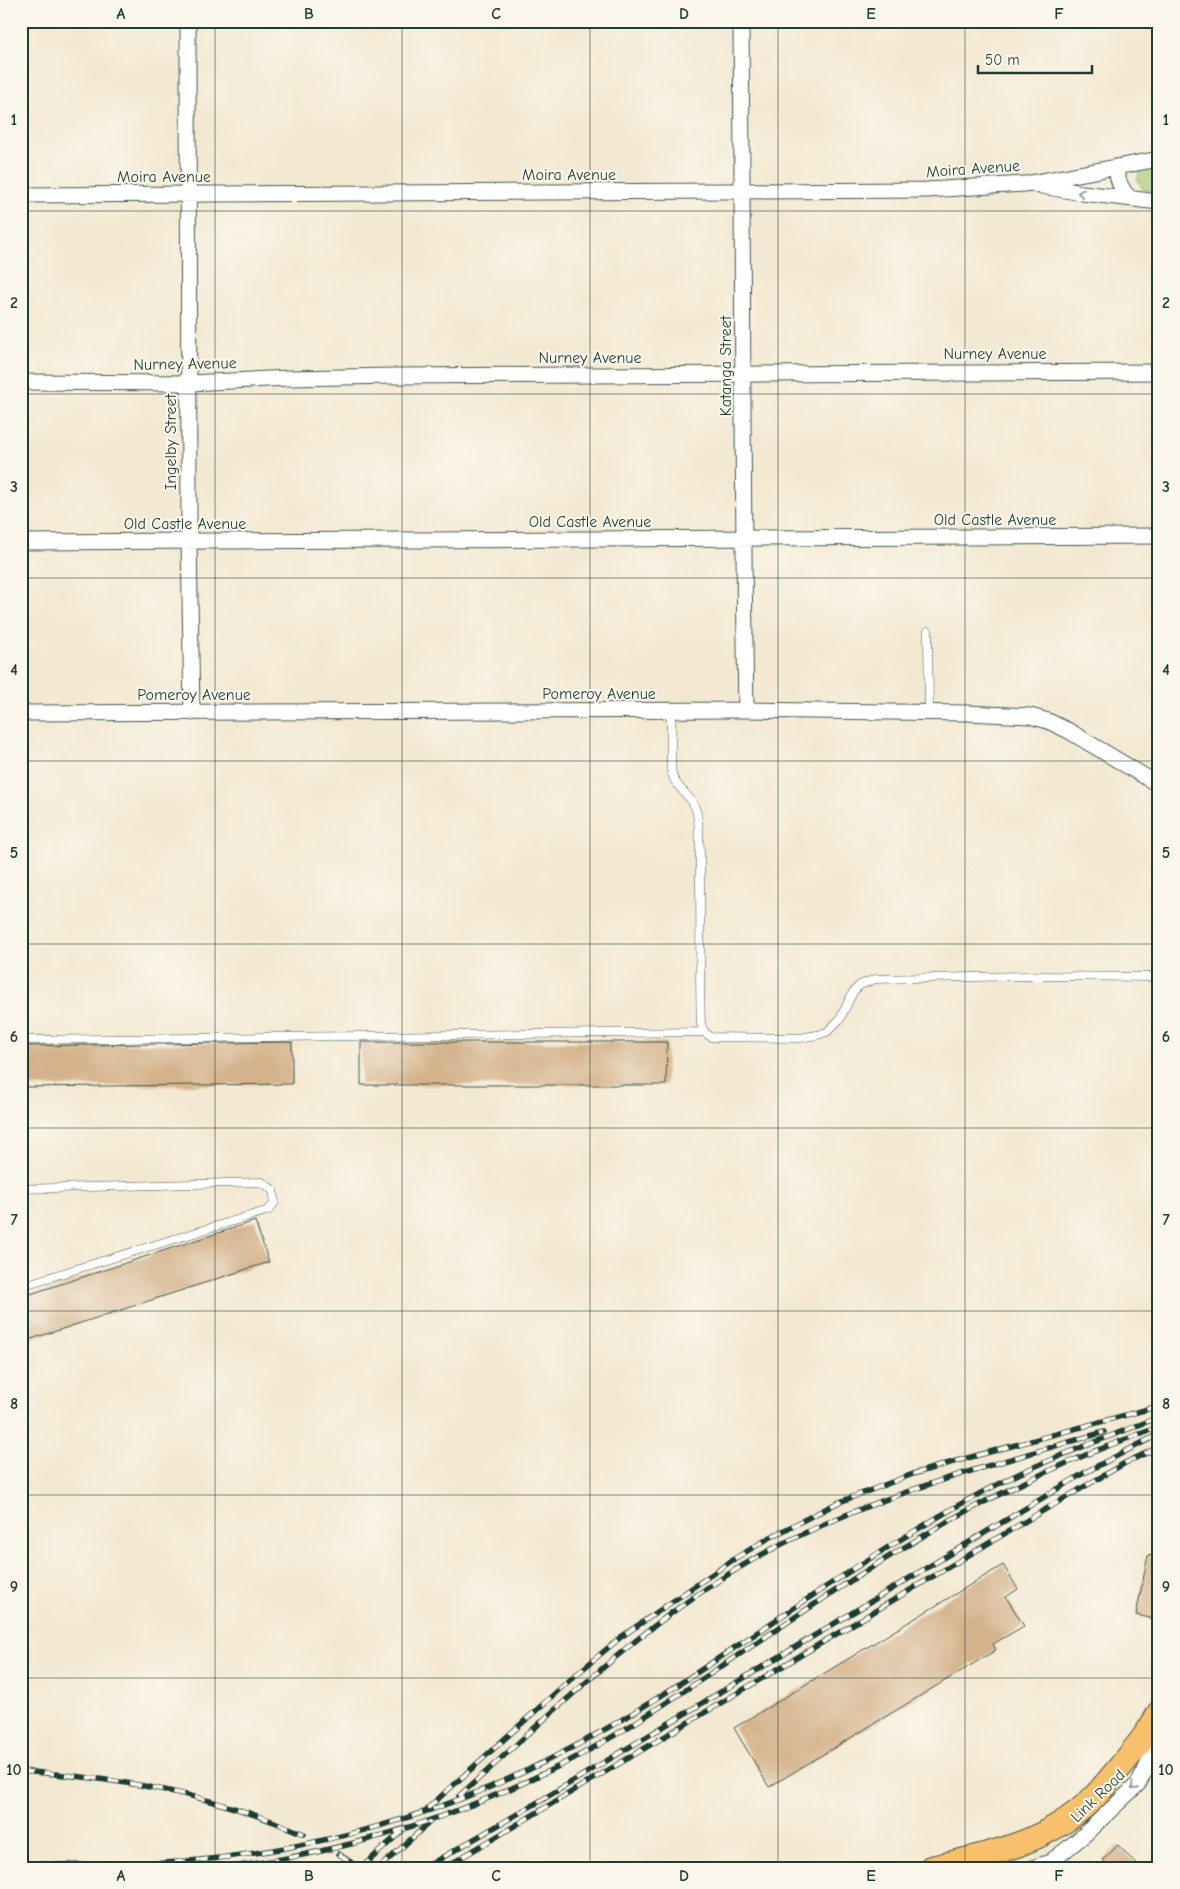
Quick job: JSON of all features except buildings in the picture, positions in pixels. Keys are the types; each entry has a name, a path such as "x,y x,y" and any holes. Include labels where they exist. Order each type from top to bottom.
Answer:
{"main road":[{"path":"943,1866 1023,1844 1048,1832 1073,1816 1103,1788 1155,1719"}],"street":[{"name":"Ingelby Street","path":"188,21 189,541 192,713"},
{"name":"Katanga Street","path":"741,21 744,374 743,539 746,710"},
{"name":"Moira Avenue","path":"21,195 927,190 1025,184 1159,159"},
{"path":"1115,167 1119,185 1122,191 1130,198"},
{"path":"1025,184 1159,202"},
{"name":"Nurney Avenue","path":"21,382 189,383 385,376 1159,372"},
{"name":"Old Castle Avenue","path":"21,542 1159,536"},
{"name":"Pomeroy Avenue","path":"21,713 746,710 1030,716 1048,721 1111,755 1159,785"},
{"name":"Link Road","path":"1032,1868 1050,1862 1062,1853 1139,1783 1152,1756 1155,1719"}],"lane":[{"path":"928,631 928,713"},
{"path":"671,711 672,779 692,800 697,814 700,868 700,1010 701,1024 704,1032"},
{"path":"21,1040 704,1032 712,1037 722,1038 800,1038 826,1032 840,1019 853,992 860,985 875,979 1159,976"},
{"path":"21,1189 262,1182 273,1190 276,1202 269,1210 21,1286"}],"green space":[{"path":"1159,165 1159,192 1143,190 1137,179 1141,170"}],"railway":[{"path":"428,1808 572,1678 621,1637 734,1559 769,1538 837,1503 913,1474 1159,1406"},
{"path":"21,1863 87,1865 154,1864 220,1858 286,1848 352,1833 416,1815 478,1792 587,1740 680,1683 863,1563 967,1501 1010,1478 1159,1417"},
{"path":"223,1868 304,1855 384,1835 463,1808 551,1770 629,1727 882,1561 965,1512 1060,1466 1159,1427"},
{"path":"459,1796 573,1694 651,1628 735,1570 780,1545 819,1527 899,1495 980,1468 1104,1432"},
{"path":"424,1868 540,1801 1084,1473 1159,1434"},
{"path":"444,1868 1041,1512 1125,1463 1159,1447"},
{"path":"21,1771 95,1778 166,1790 234,1808 304,1834"},
{"path":"379,1868 431,1821"},
{"path":"361,1868 402,1831"},
{"path":"339,1854 359,1868"}]}
